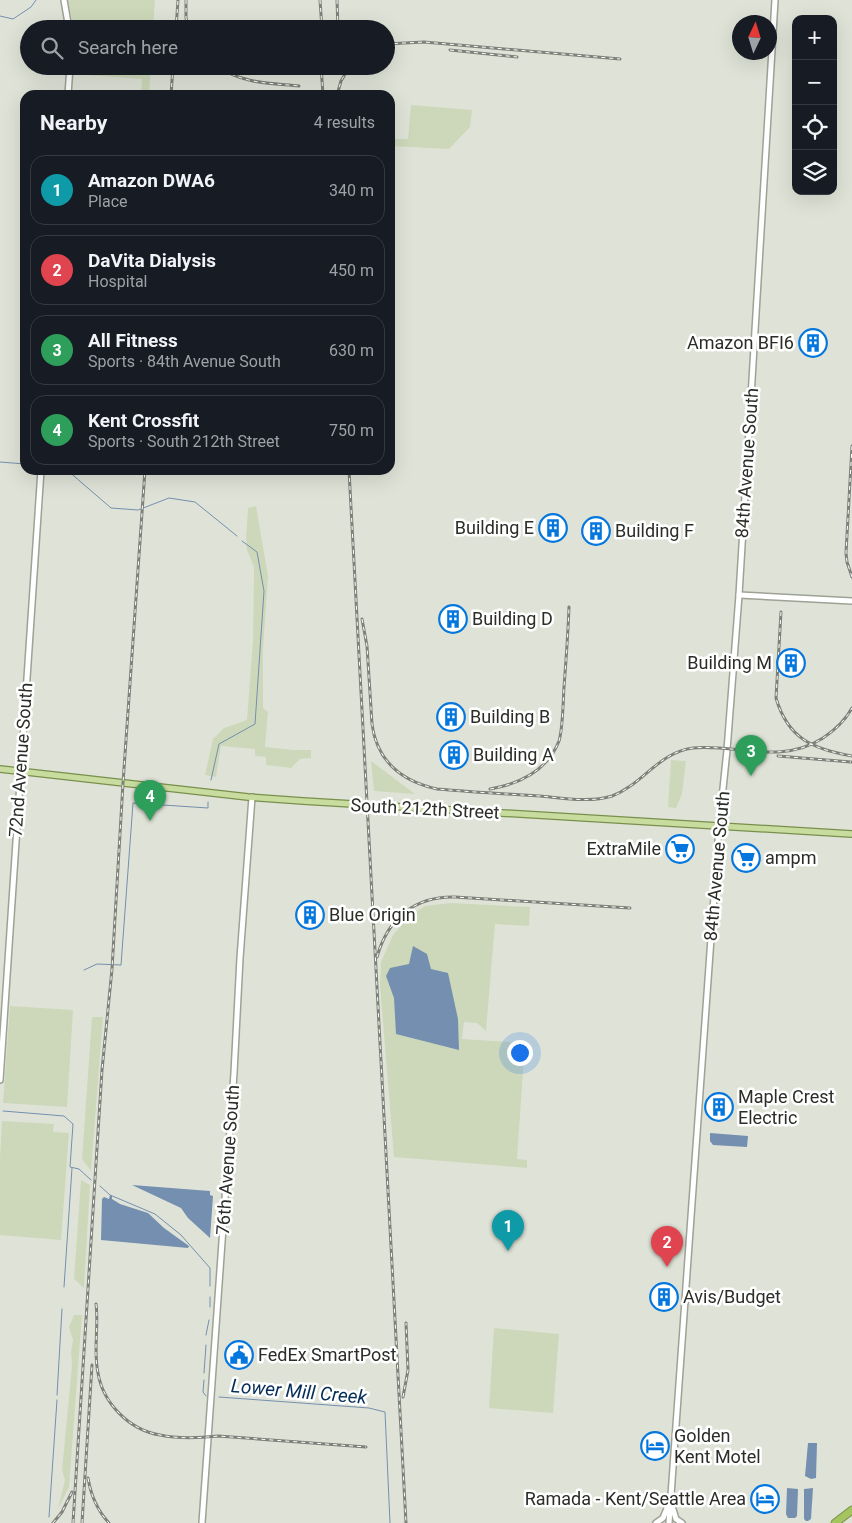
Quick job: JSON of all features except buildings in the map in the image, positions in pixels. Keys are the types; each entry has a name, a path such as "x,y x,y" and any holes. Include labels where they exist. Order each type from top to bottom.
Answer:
{"highway":[{"path":"835,1523 852,1510"},
{"path":"843,1523 852,1514"}],"main road":[{"path":"64,0 67,20"},
{"name":"84th Avenue South","path":"668,1523 719,826 728,750 739,595 775,0"},
{"path":"68,90 69,75"},
{"name":"72nd Avenue South","path":"0,1080 42,475"},
{"path":"739,595 852,601"},
{"name":"South 212th Street","path":"0,769 252,797 367,806 852,834"},
{"name":"76th Avenue South","path":"202,1523 252,797"},
{"path":"656,1523 663,1518 670,1501"},
{"path":"670,1501 676,1519 682,1523"}],"green space":[{"path":"68,0 155,0 154,20 72,20"},
{"path":"89,75 150,75 149,90 141,90 142,79"},
{"path":"411,105 472,110 470,127 449,149 395,146 395,139 408,139"},
{"path":"256,506 268,576 263,650 263,708 268,712 265,747 311,750 311,758 300,759 291,768 266,765 266,757 255,756 255,749 221,746 216,777 205,775 213,739 224,728 247,720 253,640 254,567 247,550 246,539 248,508"},
{"path":"671,760 686,761 682,794 676,808 668,807"},
{"path":"371,761 415,794 374,791"},
{"path":"450,903 530,907 529,926 495,924 486,1031 477,1023 464,1022 462,1039 525,1043 517,1159 527,1160 527,1168 394,1157 380,985 381,962 393,935 409,916 425,906"},
{"path":"10,1006 73,1010 67,1107 3,1103"},
{"path":"92,1017 103,1017 91,1171 82,1159"},
{"path":"2,1121 54,1124 53,1132 69,1133 61,1240 0,1235"},
{"path":"81,1180 90,1185 84,1288 74,1279"},
{"path":"74,1315 82,1315 69,1487 58,1509 65,1480 62,1470 73,1340 69,1327"},
{"path":"494,1328 559,1334 553,1413 489,1408"}],"water":[{"path":"413,946 427,954 431,969 448,973 458,1019 459,1050 396,1034 394,998 386,976 390,968 409,964"},
{"path":"710,1133 748,1136 747,1147 713,1145 710,1141"},
{"path":"132,1185 210,1191 210,1195 213,1196 210,1238 188,1218 181,1208"},
{"path":"110,1195 112,1199 120,1204 148,1213 164,1228 189,1246 188,1248 101,1240 102,1199 104,1197 109,1199"},
{"path":"808,1443 817,1443 816,1478 811,1479 805,1476"},
{"path":"787,1488 798,1489 797,1516 795,1518 788,1518 786,1514"},
{"path":"813,1488 811,1519 806,1521 804,1519 804,1489"}],"waterway":[{"name":"Lower Mill Creek","path":"0,16 13,19 31,7 36,0"},
{"name":"Lower Mill Creek","path":"0,462 20,464"},
{"name":"Lower Mill Creek","path":"73,475 111,508 138,510 169,498 195,502 237,536"},
{"name":"Lower Mill Creek","path":"211,780 219,744 255,724 264,591 257,552 242,541"},
{"name":"Lower Mill Creek","path":"84,970 97,964 121,965 133,803 208,808 208,802"},
{"name":"Lower Mill Creek","path":"3,1111 64,1116 73,1124 70,1167 79,1169 91,1180"},
{"path":"64,1287 72,1168"},
{"name":"Lower Mill Creek","path":"100,1186 110,1195 155,1214 181,1235 210,1268 210,1286"},
{"name":"Lower Mill Creek","path":"210,1297 210,1307"},
{"path":"57,1395 62,1309"},
{"name":"Lower Mill Creek","path":"206,1335 209,1320"},
{"name":"Lower Mill Creek","path":"204,1373 206,1345"},
{"name":"Lower Mill Creek","path":"204,1380 203,1392 206,1396"},
{"name":"Lower Mill Creek","path":"219,1397 369,1408 385,1412 390,1523"},
{"path":"49,1517 57,1400"}],"railway":[{"path":"177,20 178,0"},
{"path":"186,0 187,20"},
{"path":"320,0 321,20"},
{"path":"337,0 338,20"},
{"path":"395,44 424,42 620,59"},
{"path":"450,50 517,57"},
{"path":"171,90 172,75"},
{"path":"234,75 267,83 299,86"},
{"path":"322,75 323,90"},
{"path":"338,90 345,75"},
{"path":"852,446 846,553 852,577"},
{"path":"73,1523 102,1070 112,969 145,475"},
{"path":"349,475 406,1523"},
{"path":"490,789 521,780 540,768 554,751 559,741 562,722 569,607"},
{"path":"781,612 776,698 781,712 795,733 804,740 825,750 852,756"},
{"path":"362,619 367,646 372,724 379,749 385,759 402,775 412,781 437,789 576,799 603,798 623,791 660,762 681,751 693,748 709,748 775,752 807,746 823,738 836,728 852,708"},
{"path":"778,756 851,762"},
{"path":"377,957 388,931 396,921 405,912 427,900 455,897 630,908"},
{"path":"96,1304 96,1356 101,1384 105,1395 119,1413 138,1427 149,1432 174,1437 218,1436 366,1447"},
{"path":"403,1397 408,1370 406,1323"},
{"path":"82,1523 92,1365"},
{"path":"88,1478 95,1502 109,1523"},
{"path":"53,1523 62,1512 72,1492"}],"place":[{"name":"Amazon BFI6","path":"813,343"},
{"name":"Building E","path":"553,528"},
{"name":"Building F","path":"596,531"},
{"name":"Building D","path":"453,619"},
{"name":"Building M","path":"791,663"},
{"name":"Building B","path":"451,717"},
{"name":"Building A","path":"454,755"},
{"name":"All Fitness","path":"751,776"},
{"name":"Kent Crossfit","path":"150,821"},
{"name":"ExtraMile","path":"680,849"},
{"name":"ampm","path":"746,858"},
{"name":"Blue Origin","path":"310,915"},
{"name":"Maple Crest Electric","path":"719,1107"},
{"name":"Amazon DWA6","path":"508,1251"},
{"name":"DaVita Dialysis","path":"667,1267"},
{"name":"Avis/Budget","path":"664,1297"},
{"name":"FedEx SmartPost","path":"239,1355"},
{"name":"Golden Kent Motel","path":"655,1446"},
{"name":"Ramada - Kent/Seattle Area","path":"765,1499"}]}
